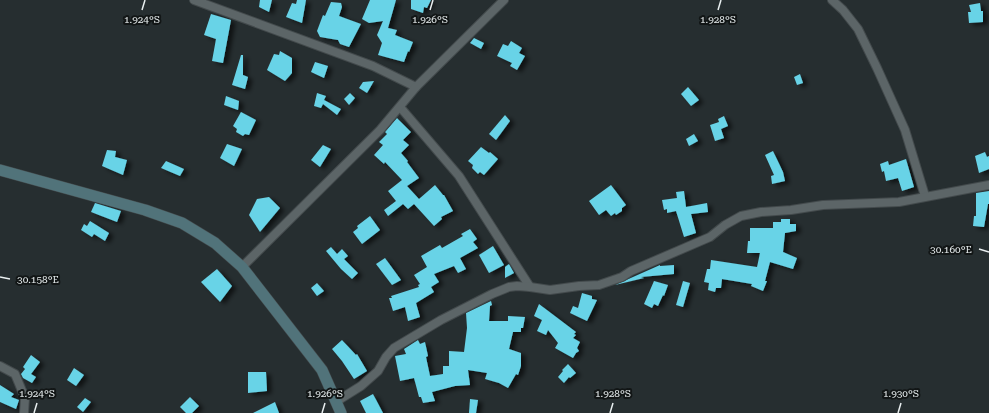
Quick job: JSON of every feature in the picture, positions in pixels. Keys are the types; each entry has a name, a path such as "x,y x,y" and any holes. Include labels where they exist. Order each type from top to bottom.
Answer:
{"main road":[{"path":"0,170 145,210 182,223 216,243 242,267 322,370 342,413"}],"street":[{"path":"194,0 373,66 416,87"},
{"path":"242,267 380,130 416,87 504,0"},
{"path":"832,0 843,10 858,29 877,68 905,130 925,196"},
{"path":"400,107 459,176 530,287"},
{"path":"337,401 361,386 378,371 386,357 394,348 441,320 509,287 530,287 550,290 599,285 622,277 710,237 725,225 741,216 761,212 791,210 823,205 899,202 989,185"},
{"path":"0,366 15,374 25,398 24,413"}],"building":[{"path":"260,0 272,0 269,12 259,7"},
{"path":"297,0 306,0 302,23 286,17 292,3 296,4"},
{"path":"370,0 396,0 388,28 397,30 395,35 413,42 404,62 378,55 382,43 377,35 383,21 369,23 362,19"},
{"path":"411,0 431,0 427,8 424,7 423,13 411,9"},
{"path":"331,2 341,3 342,7 339,16 361,24 349,47 340,44 338,40 320,37 317,31 323,15 325,16"},
{"path":"980,3 981,11 983,11 983,22 969,23 968,12 971,12 969,5"},
{"path":"211,14 231,20 223,63 212,61 216,39 204,35"},
{"path":"474,38 484,43 481,49 470,43"},
{"path":"511,41 522,48 519,53 525,56 517,70 510,66 512,63 497,56 503,44 508,46"},
{"path":"280,51 292,58 292,73 285,81 267,70 274,54 279,55"},
{"path":"241,55 243,55 243,75 248,77 245,89 232,85"},
{"path":"315,62 328,66 324,78 311,72"},
{"path":"800,74 803,83 797,85 794,77"},
{"path":"374,81 367,93 359,88 363,82"},
{"path":"688,87 699,100 691,106 681,94"},
{"path":"317,93 326,96 324,100 341,109 337,115 323,104 321,108 314,106"},
{"path":"350,93 355,98 349,105 344,99"},
{"path":"226,96 239,101 238,110 224,105"},
{"path":"241,112 256,120 249,135 245,134 243,136 236,132 237,129 233,126"},
{"path":"505,115 510,121 496,140 489,134"},
{"path":"724,116 728,126 721,129 724,138 715,141 710,125 719,122 718,119"},
{"path":"397,118 411,132 403,140 409,145 401,153 419,178 407,186 419,199 435,185 444,195 453,211 441,217 442,219 434,226 414,204 408,209 403,204 388,216 384,210 396,201 388,191 402,180 385,162 384,164 374,155 383,145 379,142 387,134 385,132"},
{"path":"694,134 698,141 689,146 686,139"},
{"path":"227,144 242,149 234,166 220,158"},
{"path":"323,145 331,149 320,167 311,160"},
{"path":"481,147 498,159 484,175 480,172 478,174 472,168 473,165 468,161"},
{"path":"107,150 116,151 115,157 127,160 123,175 102,166"},
{"path":"773,151 783,172 785,181 772,184 771,176 774,175 765,155"},
{"path":"985,152 987,157 989,156 989,169 979,173 975,156"},
{"path":"906,159 914,187 902,191 898,178 886,181 884,171 882,172 880,164 888,161 889,165"},
{"path":"166,161 184,169 180,176 161,168"},
{"path":"611,185 626,205 622,208 622,211 616,215 615,213 611,216 606,210 599,215 589,201"},
{"path":"684,191 686,207 707,203 708,212 691,214 696,233 684,237 676,211 667,213 667,209 664,210 662,200 677,198 676,192"},
{"path":"989,191 989,204 984,227 973,226 974,216 976,216 976,193"},
{"path":"269,197 280,208 260,232 249,215 257,199"},
{"path":"95,203 121,211 117,222 91,212"},
{"path":"370,216 380,230 362,244 353,232 358,228 357,226"},
{"path":"781,219 790,219 790,224 796,224 796,231 785,233 783,252 797,258 793,269 770,262 765,281 767,281 763,291 751,286 752,284 722,279 721,288 716,288 715,292 708,290 709,283 704,282 707,269 710,269 711,260 757,267 760,253 747,253 748,241 750,241 750,228 773,228 773,222 781,222"},
{"path":"90,221 109,233 105,241 94,234 92,237 81,230 84,224 87,226"},
{"path":"470,229 477,239 473,242 478,248 460,258 466,269 458,273 454,266 434,274 439,282 431,287 434,292 416,303 420,317 408,321 405,307 393,311 389,298 392,298 391,296 419,287 418,285 420,284 414,275 427,267 421,256 440,245 442,248 463,236 461,234"},
{"path":"493,246 504,265 489,273 479,255"},
{"path":"331,247 337,254 342,249 348,256 344,259 358,273 352,279 341,269 326,251"},
{"path":"385,258 401,280 392,285 376,264"},
{"path":"509,264 514,273 505,278 505,267"},
{"path":"660,265 674,265 674,274 641,277 644,278 615,285"},
{"path":"217,269 232,286 220,302 201,282"},
{"path":"654,281 668,285 658,306 654,304 652,308 644,304"},
{"path":"683,281 690,283 683,307 676,305"},
{"path":"317,283 324,291 317,296 311,288"},
{"path":"582,293 592,296 592,299 597,300 587,321 570,313 573,306 578,308"},
{"path":"491,301 492,305 490,306 489,321 508,321 508,316 525,317 521,332 513,332 509,349 521,353 521,366 518,375 516,374 508,388 499,383 485,379 487,373 468,370 470,385 455,386 432,392 435,401 423,403 421,397 419,397 414,378 400,381 395,356 406,354 404,349 418,340 420,344 425,342 430,376 443,374 443,366 449,366 449,351 464,352 467,328 466,313"},
{"path":"539,304 576,332 574,334 576,335 573,338 580,342 577,348 579,351 573,358 555,348 558,343 548,330 546,335 537,331 542,320 534,316"},
{"path":"342,340 356,355 357,354 367,371 354,379 332,349"},
{"path":"31,355 40,362 31,374 36,377 32,383 23,378 21,374 25,369 23,367"},
{"path":"568,364 576,373 570,378 569,377 564,383 558,377"},
{"path":"74,368 84,375 76,386 67,380"},
{"path":"248,372 266,372 267,391 248,393"},
{"path":"0,385 14,394 11,397 19,400 16,409 0,402"},
{"path":"373,394 383,413 366,413 360,401"},
{"path":"190,397 199,406 192,413 186,413 180,407"},
{"path":"85,398 91,402 83,412 77,407"},
{"path":"470,399 478,400 476,413 469,413"},
{"path":"275,402 279,413 253,413"}]}
